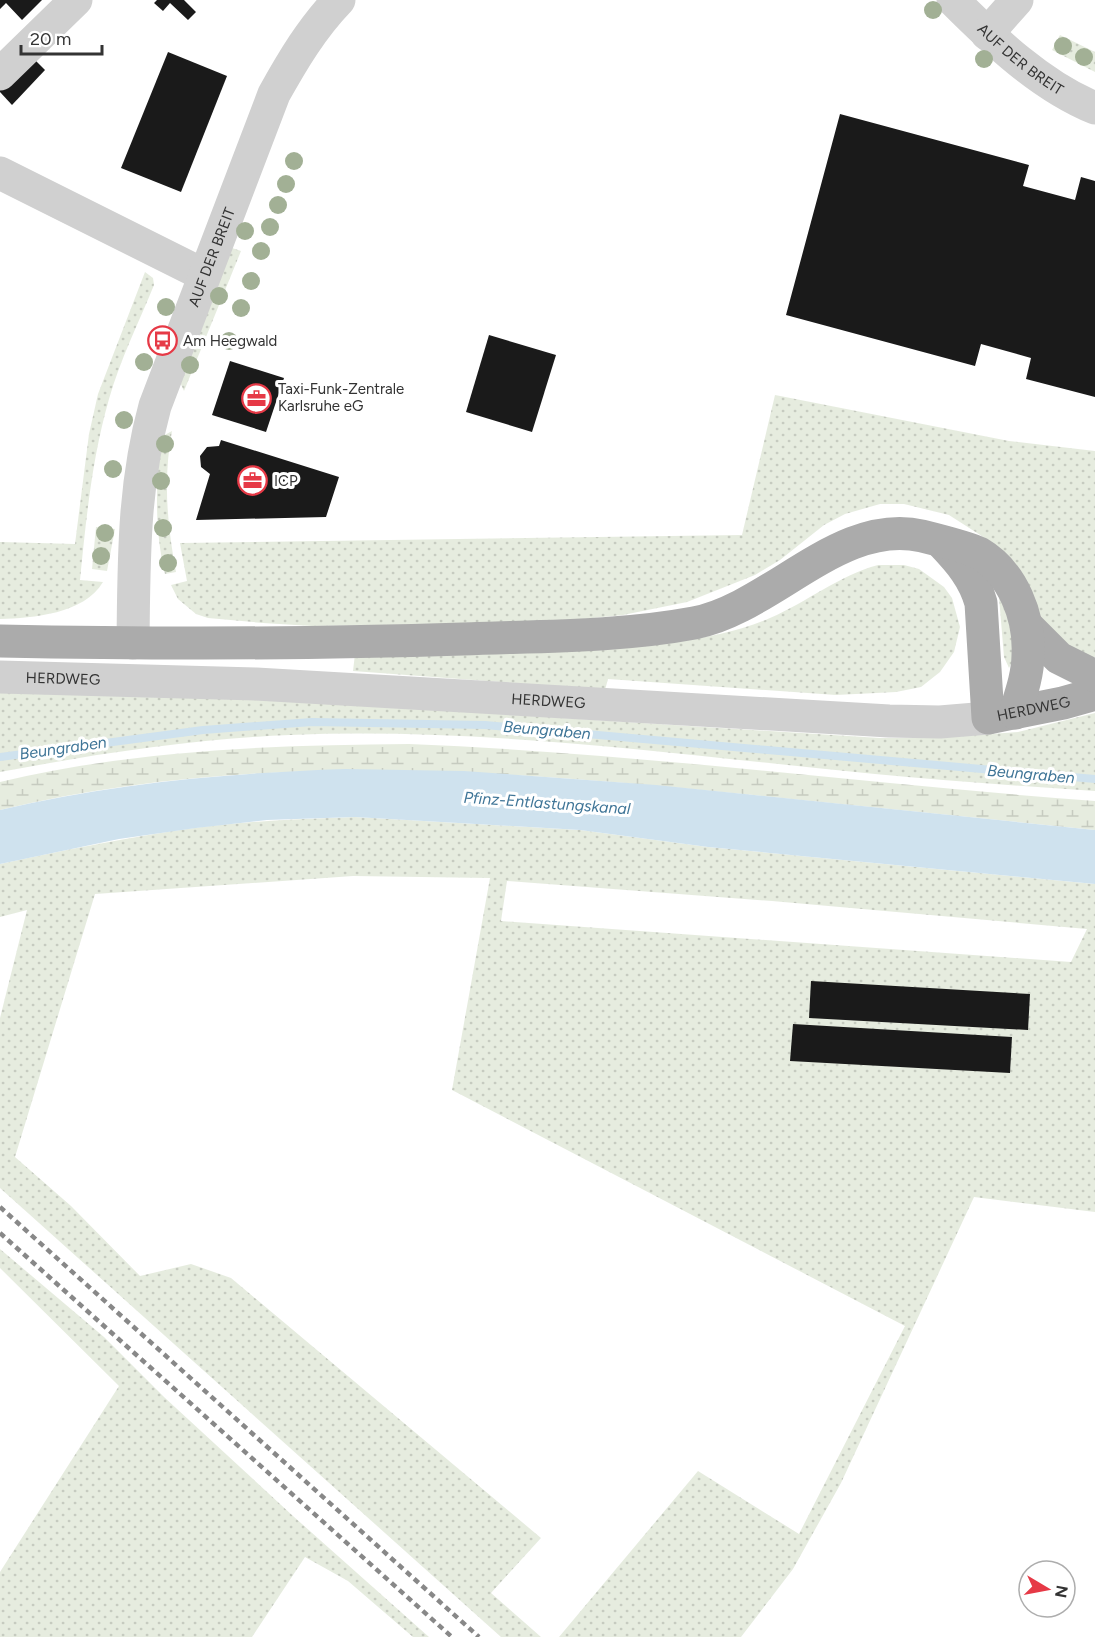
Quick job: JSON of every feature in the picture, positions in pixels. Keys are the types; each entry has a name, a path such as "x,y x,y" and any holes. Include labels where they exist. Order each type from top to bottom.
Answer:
{"main road":[{"path":"0,641 359,642 640,630 696,622 726,613 852,542 899,534 922,536 977,552 999,569 1014,591 1027,626 1029,657 1001,715"},
{"path":"942,543 967,570 976,586 1001,715"},
{"path":"1027,626 1059,658 1095,676"},
{"name":"HERDWEG","path":"1001,715 1095,694"}],"street":[{"path":"0,74 76,0"},
{"name":"AUF DER BREIT","path":"133,643 135,543 142,452 155,406 274,94 295,56 321,19 339,0"},
{"name":"AUF DER BREIT","path":"953,0 987,34 1035,73 1095,108"},
{"path":"987,34 1017,0"},
{"path":"0,173 204,275"},
{"name":"HERDWEG","path":"0,677 256,684 889,721 940,722 1001,715"}],"green space":[{"path":"1060,35 1095,52 1095,72 1052,50"},
{"path":"232,248 241,251 184,391 179,380"},
{"path":"145,272 153,278 154,285 113,384 103,421 90,489 80,580 103,582 94,593 71,608 42,615 0,619 0,542 75,544 89,434 98,394"},
{"path":"775,395 1009,441 1095,451 1095,657 1078,657 1055,640 988,540 949,515 904,504 880,504 845,514 824,525 780,560 755,575 687,602 623,615 542,623 312,626 263,623 208,618 196,614 178,599 171,585 187,581 180,543 742,535"},
{"path":"172,431 167,502 176,572 165,574 159,540 158,471 161,437"},
{"path":"96,527 115,529 107,571 92,569"},
{"path":"878,565 904,565 919,569 944,587 952,598 960,627 954,652 940,672 921,687 896,692 836,695 608,679 605,690 353,671 355,654 676,642 712,636 770,618 850,575"},
{"path":"999,597 1002,597 1013,642 1014,651 1009,668 1004,657"},
{"path":"0,691 200,695 880,738 937,738 1018,732 1095,713 1095,791 902,777 583,744 437,735 363,734 254,737 108,753 0,772"},
{"path":"409,744 581,754 1095,801 1095,830 649,785 463,773 370,771 278,772 185,779 93,791 0,810 0,782 50,771 204,751"},
{"path":"355,817 580,830 708,847 1095,884 1095,1212 974,1197 841,1483 793,1569 741,1637 559,1637 698,1471 799,1534 905,1326 452,1090 490,878 353,876 95,894 15,1157 71,1206 140,1276 191,1264 231,1278 541,1538 491,1593 541,1637 501,1637 0,1188 0,1018 27,910 0,917 0,864 145,835 194,828 254,822","holes":["507,881 772,901 1087,929 1071,962 501,921"]},
{"path":"0,1249 104,1337 164,1397 429,1637 413,1637 348,1581 305,1557 252,1637 0,1637 0,1572 119,1386 0,1268"}],"water":[{"name":"Pfinz-Entlastungskanal","path":"345,769 464,771 656,785 1095,830 1095,884 708,847 580,830 355,817 267,820 196,828 119,839 0,864 0,810 128,786 258,773"}],"building":[{"path":"0,0 42,0 22,20 6,3 0,9"},
{"path":"157,0 184,0 196,12 188,20 170,3 163,11 154,3"},
{"path":"168,52 227,76 181,192 121,168"},
{"path":"29,54 45,70 12,105 0,92 0,83"},
{"path":"840,114 1029,165 1023,186 1075,200 1081,177 1095,181 1095,397 1026,379 1031,358 981,344 975,366 786,315"},
{"path":"489,335 556,355 532,432 466,412"},
{"path":"230,361 284,378 266,432 212,415"},
{"path":"221,440 339,477 326,517 196,520 210,474 201,467 200,456 207,447 219,446"},
{"path":"811,981 1030,994 1028,1030 809,1018"},
{"path":"793,1024 1012,1037 1010,1073 790,1061"}],"waterway":[{"name":"Beungraben","path":"0,757 203,730 312,722 485,725 1095,779"}],"railway":[{"path":"0,1207 479,1637"},
{"path":"0,1233 452,1637"}],"place":[{"name":"Am Heegwald","path":"162,341"},
{"name":"Taxi-Funk-Zentrale Karlsruhe eG","path":"257,398"},
{"name":"ICP","path":"253,481"}]}
